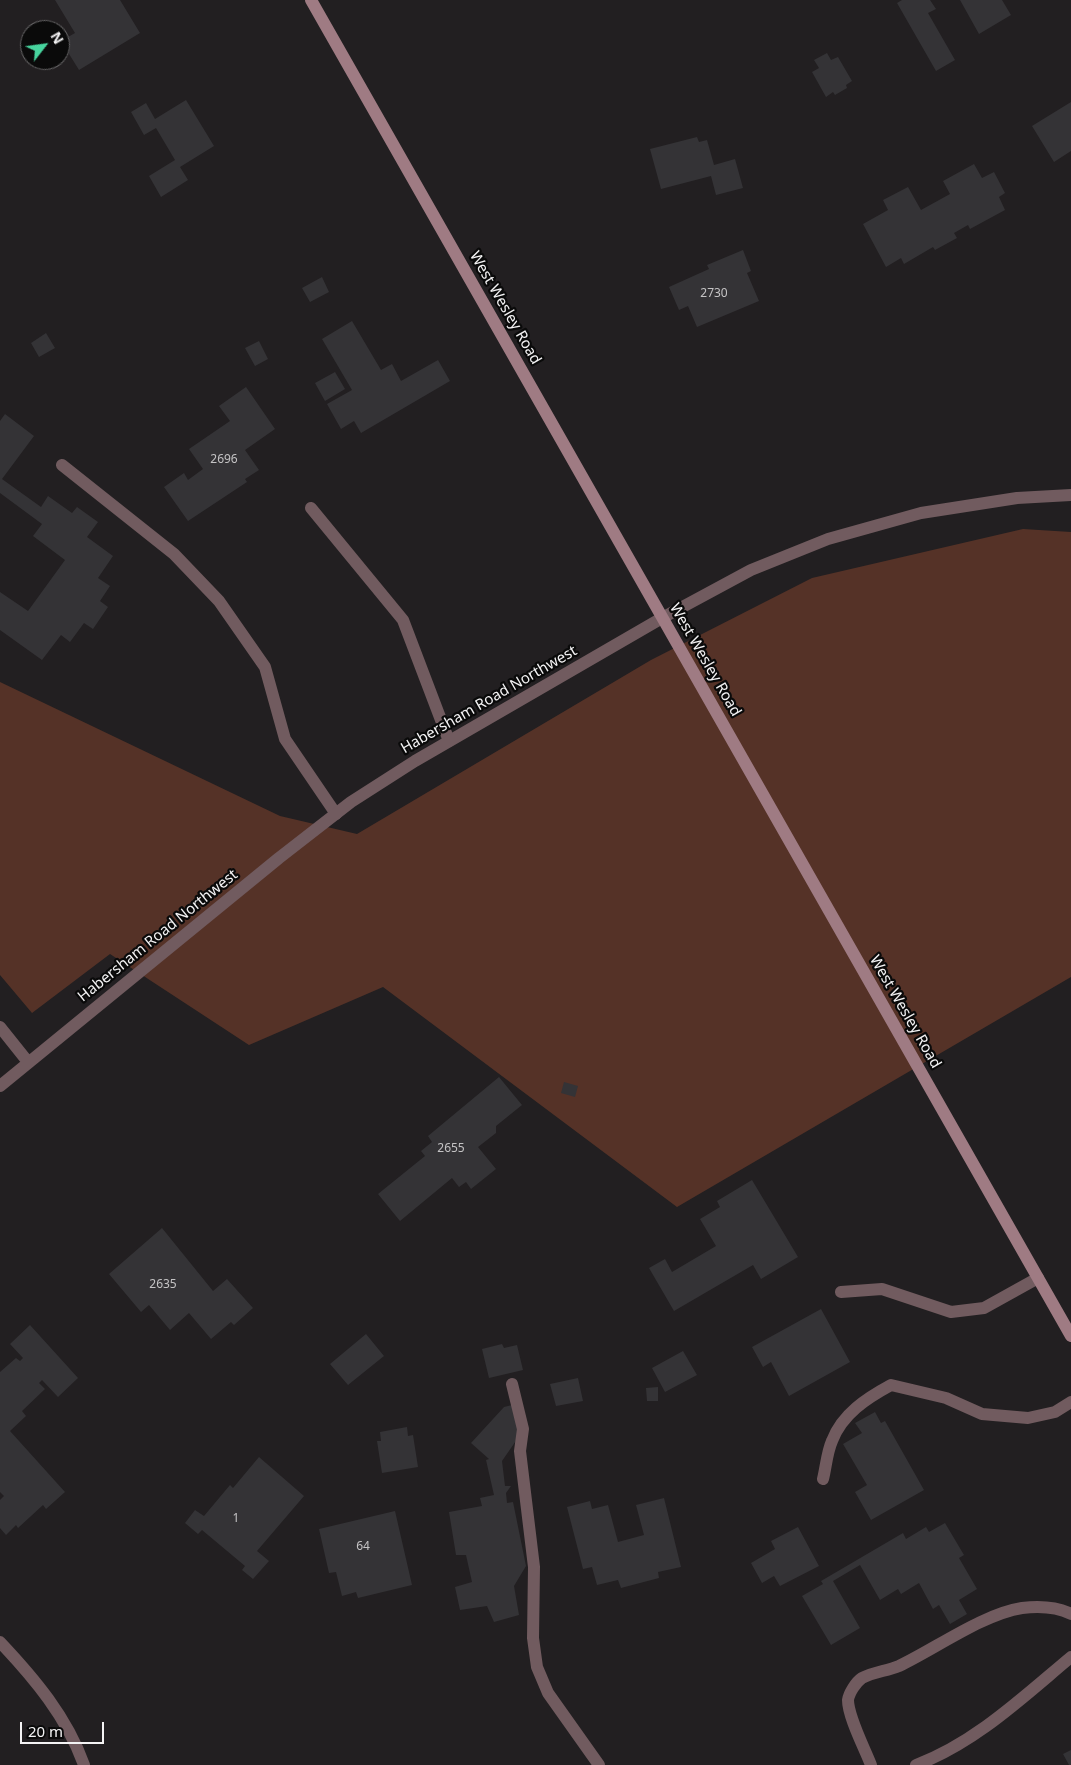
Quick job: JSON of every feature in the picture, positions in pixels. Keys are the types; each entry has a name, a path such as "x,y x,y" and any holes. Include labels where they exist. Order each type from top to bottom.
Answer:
{"street":[{"name":"West Wesley Road","path":"311,0 1071,1336"},
{"path":"62,465 174,554 219,601 265,667 285,739 336,814"},
{"name":"Habersham Road Northwest","path":"0,1086 351,802 449,741 662,618 751,570 828,540 921,513 1017,498 1071,495"},
{"path":"311,508 403,620 449,741"},
{"path":"0,1027 28,1062"},
{"path":"841,1292 882,1289 951,1312 984,1308 1038,1278"},
{"path":"512,1384 523,1429 520,1451 534,1567 533,1638 537,1667 548,1693 599,1765"},
{"path":"823,1479 831,1441 847,1415 874,1394 891,1385 946,1398 982,1414 1028,1418 1055,1412 1071,1402"},
{"path":"871,1765 852,1716 848,1700 853,1688 862,1679 896,1667 985,1621 1007,1612 1037,1607 1063,1610 1071,1614"},
{"path":"0,1642 34,1678 63,1721 84,1765"},
{"path":"916,1765 985,1728 1071,1657"}],"shaded area":[{"path":"1023,529 1071,532 1071,977 677,1207 383,987 249,1045 110,954 32,1013 0,975 0,682 280,816 357,834 651,660 812,578"}],"building":[{"path":"55,0 120,0 140,33 79,70 70,56 70,36 75,33 70,25 70,20 67,20"},
{"path":"902,0 930,0 936,9 928,13 955,60 936,71 897,3"},
{"path":"960,0 1002,0 1011,15 979,34"},
{"path":"827,53 831,60 838,57 852,81 846,85 847,88 835,95 833,92 826,97 812,72 819,68 814,60"},
{"path":"186,100 214,146 180,167 188,180 161,197 149,176 175,160 156,128 144,135 131,112 146,103 155,119"},
{"path":"1071,102 1071,151 1054,162 1032,126"},
{"path":"697,137 699,142 707,140 714,165 735,159 743,188 716,195 711,176 661,189 650,149"},
{"path":"974,164 982,178 994,172 1005,193 999,197 1005,210 970,229 968,225 954,233 957,238 935,250 933,247 904,264 901,258 886,267 863,224 888,210 883,200 908,187 921,210 950,194 943,181"},
{"path":"743,250 751,271 747,273 759,301 697,327 688,306 679,310 669,287 709,269 707,265"},
{"path":"322,277 329,292 310,302 302,288"},
{"path":"352,321 381,370 392,364 401,381 438,360 450,381 361,433 354,421 341,429 327,404 352,390 322,339"},
{"path":"46,333 55,348 39,357 31,343"},
{"path":"259,341 268,359 255,366 245,348"},
{"path":"335,372 345,389 325,401 315,383"},
{"path":"246,387 275,429 245,450 259,470 245,479 247,482 188,521 164,487 184,473 188,480 203,469 189,449 230,421 219,406"},
{"path":"5,414 34,436 2,479 41,507 48,496 72,513 77,507 98,522 87,537 113,556 98,578 110,586 100,601 108,607 93,629 84,623 70,642 61,635 42,660 0,630 0,592 28,611 65,560 33,536 42,524 0,493 0,421"},
{"path":"499,1077 522,1105 496,1126 496,1133 478,1147 496,1169 471,1189 466,1182 459,1187 452,1178 400,1221 378,1194 425,1156 421,1151 432,1142 428,1136"},
{"path":"564,1082 578,1086 575,1097 561,1093"},
{"path":"752,1180 798,1257 761,1279 753,1265 674,1311 649,1268 665,1259 672,1272 716,1246 700,1219 720,1207 717,1201"},
{"path":"162,1228 213,1291 227,1279 253,1308 234,1325 231,1322 211,1339 189,1313 170,1330 149,1305 141,1312 109,1274"},
{"path":"821,1309 850,1362 789,1396 771,1362 763,1367 752,1347"},
{"path":"30,1325 78,1378 58,1397 42,1380 39,1383 45,1389 22,1411 26,1416 10,1431 65,1492 46,1509 43,1505 18,1528 16,1525 6,1535 0,1528 0,1500 4,1496 0,1492 0,1372 16,1358 20,1361 23,1358 10,1344"},
{"path":"366,1334 384,1356 348,1385 330,1364"},
{"path":"502,1344 504,1348 517,1345 523,1370 489,1378 482,1349"},
{"path":"683,1351 697,1375 665,1392 652,1368"},
{"path":"578,1378 583,1401 556,1406 550,1384"},
{"path":"658,1387 658,1401 647,1401 646,1388"},
{"path":"512,1405 520,1435 502,1461 505,1486 511,1486 506,1493 507,1503 513,1502 526,1566 514,1586 519,1615 494,1622 487,1606 460,1610 455,1587 472,1582 466,1555 456,1555 449,1512 482,1506 480,1498 494,1495 486,1460 489,1459 471,1443 504,1407"},
{"path":"875,1412 881,1423 885,1421 924,1490 871,1520 855,1492 867,1485 843,1444 862,1433 855,1423"},
{"path":"407,1427 408,1436 413,1435 418,1467 382,1473 377,1441 381,1441 380,1432"},
{"path":"259,1457 304,1496 257,1551 269,1561 253,1579 242,1570 245,1566 202,1530 198,1534 185,1523 195,1510 204,1516 230,1485 233,1488"},
{"path":"664,1498 681,1567 658,1572 659,1578 621,1588 618,1580 597,1585 592,1567 583,1569 567,1507 590,1501 592,1509 608,1505 618,1542 644,1535 636,1505"},
{"path":"395,1511 412,1585 358,1598 356,1592 342,1596 336,1572 329,1573 319,1529"},
{"path":"945,1523 964,1555 959,1558 977,1589 959,1600 967,1614 950,1624 939,1605 933,1609 919,1583 901,1594 898,1589 880,1600 860,1565 833,1581 860,1628 831,1645 802,1596 823,1584 821,1581 903,1533 906,1539 926,1527 929,1532"},
{"path":"798,1527 819,1566 780,1586 774,1576 762,1583 751,1563 775,1549 771,1541"},
{"path":"1071,1750 1071,1765 1069,1765 1063,1754"}]}
